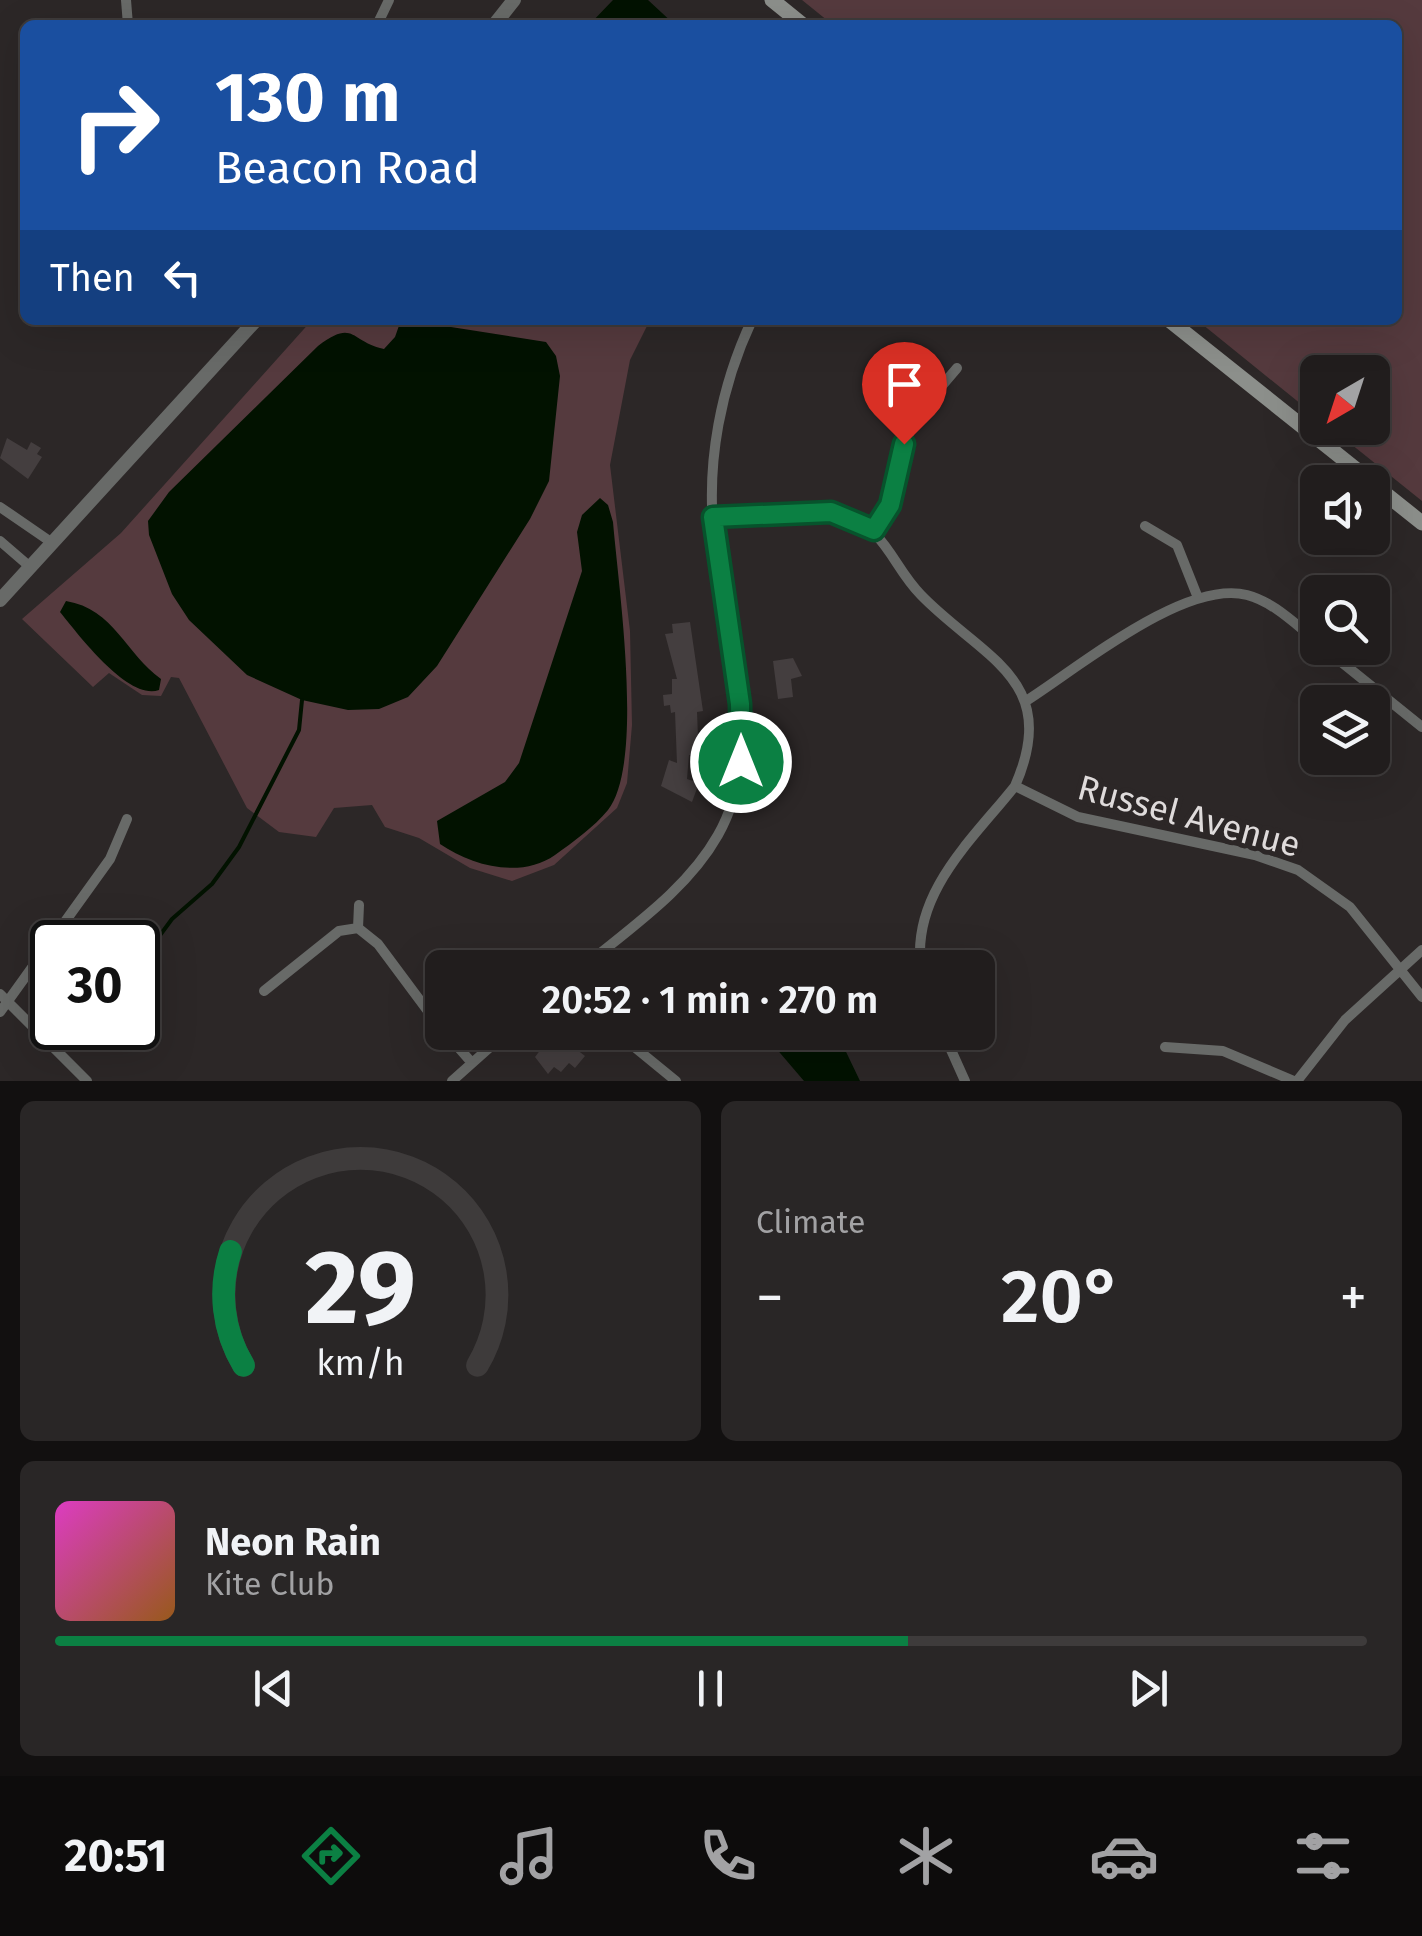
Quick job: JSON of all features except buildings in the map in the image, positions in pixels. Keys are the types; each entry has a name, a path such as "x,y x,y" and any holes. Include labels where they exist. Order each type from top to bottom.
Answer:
{"main road":[{"path":"772,0 797,20"},
{"path":"1175,325 1350,465"},
{"path":"1390,497 1422,522"}],"street":[{"path":"498,20 514,0"},
{"path":"0,600 172,417 252,325"},
{"path":"602,950 693,870 718,835 736,790 741,762 740,704 713,517 720,416 750,325"},
{"path":"874,530 890,505 904,444 912,427 957,368"},
{"path":"0,507 51,542"},
{"path":"713,517 831,512 874,530 920,594 1006,666 1026,700 1029,748 1016,786 932,895 920,932 920,950"},
{"path":"1145,526 1177,545 1198,598"},
{"path":"0,541 29,566"},
{"path":"1026,700 1164,613 1215,593 1249,595 1300,628"},
{"path":"1345,665 1422,727"},
{"name":"Russel Avenue","path":"1016,786 1078,817 1255,854 1298,870 1350,907 1422,997"},
{"path":"0,1012 4,998 110,859 127,819"},
{"path":"358,928 359,904"},
{"path":"264,990 339,931 358,928 378,944 425,1006"},
{"path":"1165,1047 1201,1046 1242,1056 1295,1081 1337,1029 1422,950"},
{"path":"4,998 87,1081"},
{"path":"461,1050 472,1063"},
{"path":"452,1081 487,1050"},
{"path":"638,1050 676,1081"},
{"path":"952,1050 965,1081"}],"shaded area":[{"path":"613,0 648,0 670,20 594,20"},
{"path":"802,0 1422,0 1422,501 1390,475 1390,465 1377,465 1352,445 1390,445 1390,355 1300,355 1300,403 1203,325 1402,325 1402,20 827,20"},
{"path":"308,325 648,325 630,360 610,465 630,631 632,725 627,783 617,808 554,865 512,881 470,868 419,838 385,827 372,805 334,808 316,837 279,832 247,808 179,678 171,677 161,696 142,695 109,673 93,687 22,619 121,533"},
{"path":"399,325 448,325 546,342 556,356 560,376 549,481 530,519 437,666 408,697 379,709 348,710 302,700 247,675 189,620 172,594 149,535 148,521 169,492 318,346 346,333 384,349"},
{"path":"600,498 608,505 613,522 626,672 625,754 619,787 608,810 596,822 542,862 512,868 481,863 440,844 437,821 505,782 519,763 582,571 577,532 582,515"},
{"path":"66,601 96,613 108,623 161,679 159,690 133,686 105,663 60,612"},
{"path":"778,1050 845,1050 860,1081 804,1081"}],"waterway":[{"path":"160,935 172,919 212,884 239,847 299,730 302,700"}],"route":[{"path":"741,762 740,704 713,517 820,511 845,515 874,530 890,505 904,444"}]}
